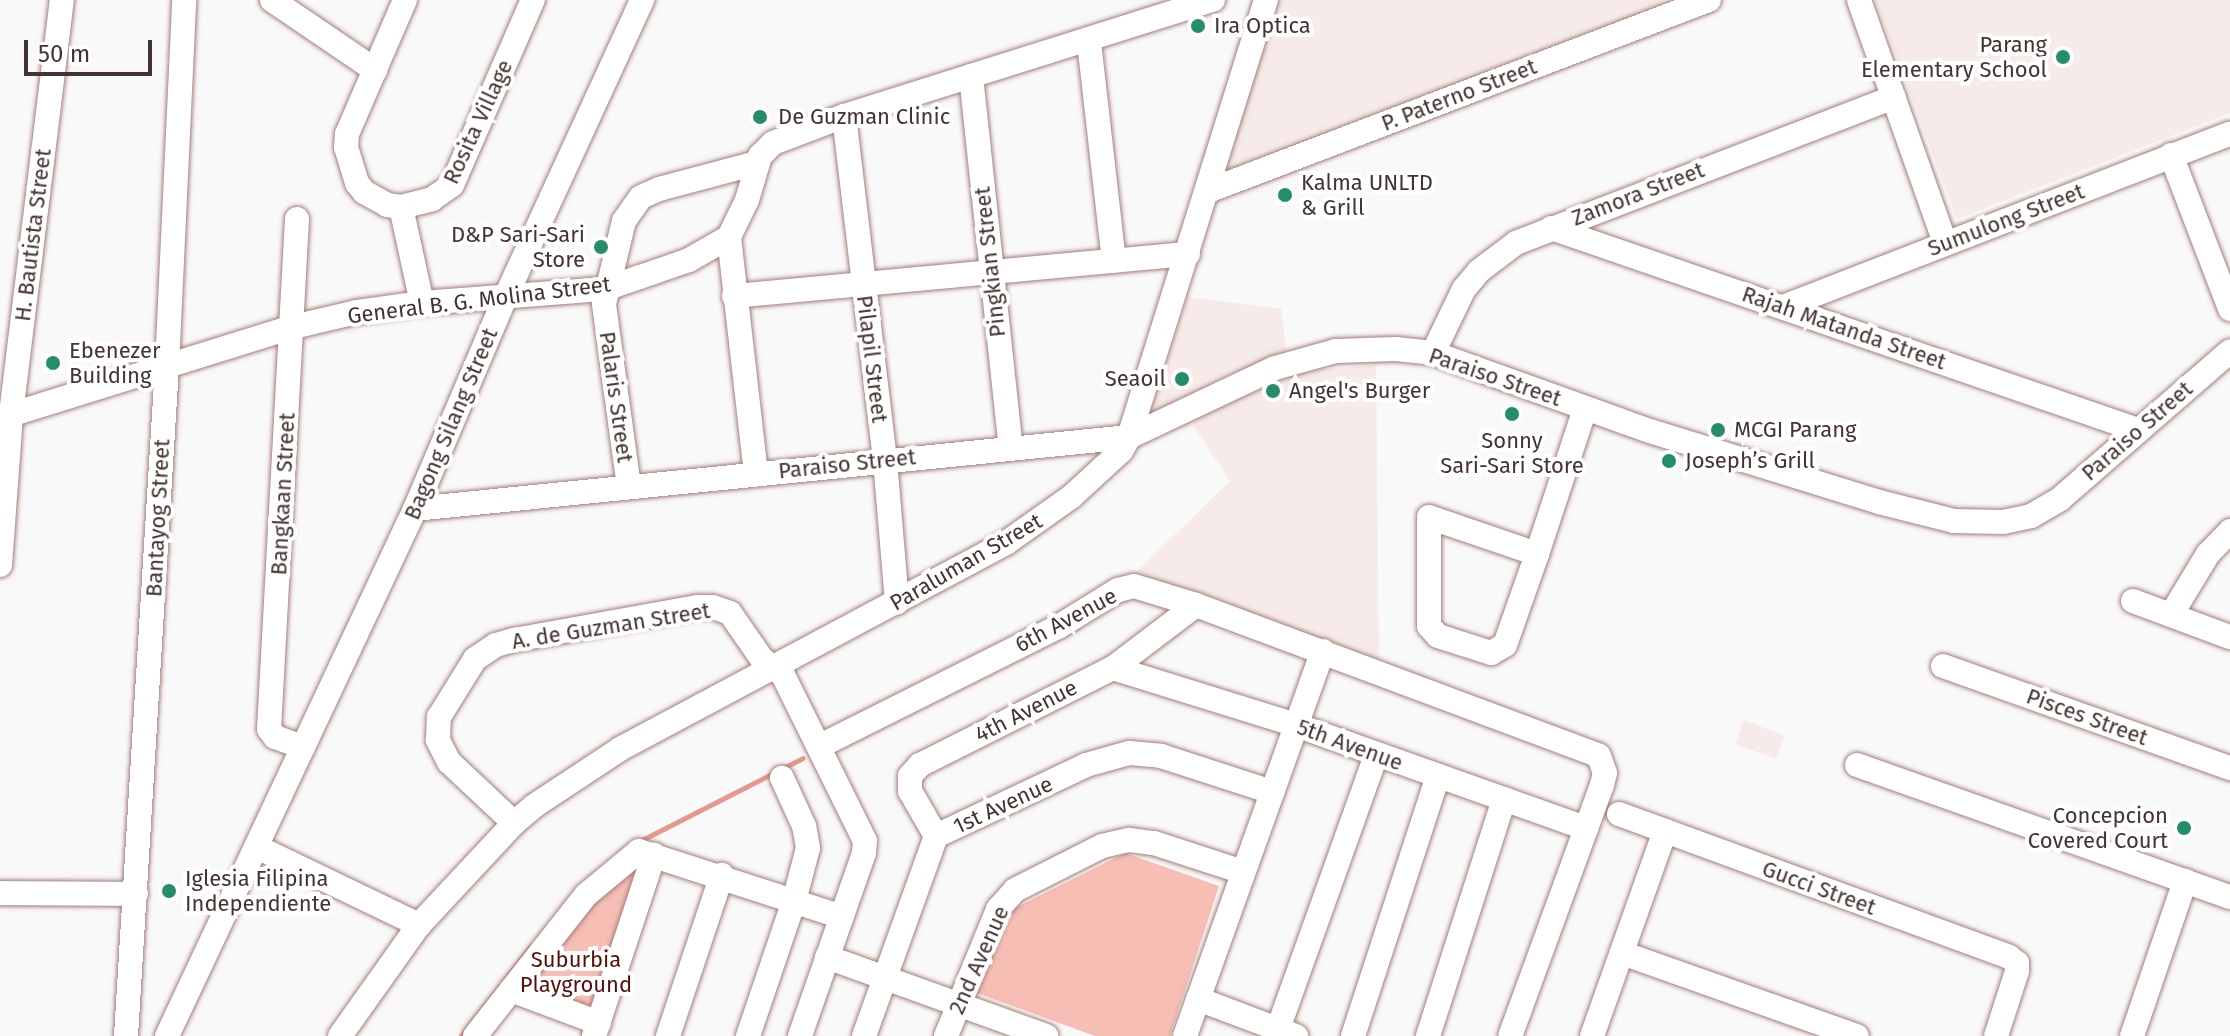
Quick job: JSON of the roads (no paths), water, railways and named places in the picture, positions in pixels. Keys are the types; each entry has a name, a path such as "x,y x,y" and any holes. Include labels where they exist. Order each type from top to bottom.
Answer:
{"street":[{"name":"H. Bautista Street","path":"0,565 6,416 62,0"},
{"name":"Bantayog Street","path":"126,1036 167,366 184,0"},
{"path":"272,0 375,70"},
{"path":"405,0 347,134 346,147 357,183 364,192 387,205 401,207 422,303"},
{"name":"Rosita Village","path":"401,207 432,199 452,185 533,0"},
{"name":"Bagong Silang Street","path":"167,1036 415,509 506,296 642,0"},
{"path":"756,474 729,237 747,200 757,163 773,143 844,116 1089,42 1213,0"},
{"name":"Paraluman Street","path":"514,823 587,769 1029,529 1087,484 1129,437 1266,0"},
{"name":"P. Paterno Street","path":"1208,191 1709,0"},
{"path":"1859,0 1945,243"},
{"path":"1089,42 1114,261"},
{"name":"Pingkian Street","path":"971,76 1011,448"},
{"name":"Zamora Street","path":"1433,353 1452,309 1479,271 1516,243 1894,97"},
{"name":"Pilapil Street","path":"844,116 885,460 897,602"},
{"name":"Sumulong Street","path":"1783,307 2230,134"},
{"path":"2171,155 2230,309"},
{"name":"Palaris Street","path":"629,487 604,304 605,289 624,221 641,197 757,163"},
{"name":"Bangkaan Street","path":"297,219 269,729 275,737 303,747"},
{"name":"Rajah Matanda Street","path":"1551,228 2138,430"},
{"name":"General B. G. Molina Street","path":"6,416 293,327 368,310 605,289 689,260 729,237"},
{"path":"734,296 1188,254"},
{"name":"Paraiso Street","path":"415,509 1129,437 1245,380 1296,361 1355,350 1433,353 1585,409 1928,516 1967,523 2023,519 2046,508 2230,351"},
{"path":"1537,554 1429,517 1429,626 1438,636 1491,653 1500,651 1505,645 1537,554 1585,409"},
{"path":"2171,615 2208,554 2230,531"},
{"name":"6th Avenue","path":"820,746 1058,627 1118,590 1134,586 1323,651 1599,756 1604,763 1602,785 1586,828"},
{"path":"2133,601 2230,637"},
{"name":"4th Avenue","path":"936,836 910,791 910,776 920,765 1113,668 1196,605"},
{"name":"A. de Guzman Street","path":"514,823 449,762 438,740 439,717 467,669 484,651 514,640 713,607 730,613 762,659 783,675 865,841 800,1036"},
{"path":"1185,1036 1323,651"},
{"name":"Pisces Street","path":"1943,666 2230,768"},
{"name":"5th Avenue","path":"1113,668 1296,725 1586,828"},
{"name":"1st Avenue","path":"864,1036 936,836 1086,765 1129,753 1161,756 1272,792"},
{"path":"1198,999 1287,1033 1376,755"},
{"path":"1857,765 2230,897"},
{"path":"1353,1036 1438,776"},
{"path":"748,1036 794,901 808,835 782,778"},
{"path":"1428,1036 1504,799"},
{"name":"Gucci Street","path":"1619,814 2009,957 2017,963 1996,1036"},
{"path":"340,1036 419,925 514,823"},
{"path":"1510,1036 1586,828"},
{"path":"1592,1036 1665,831"},
{"name":"2nd Avenue","path":"946,1036 957,1004 1005,899 1102,846 1141,841 1243,872"},
{"path":"257,847 419,925"},
{"path":"475,1036 586,895 639,851 722,875 842,917"},
{"path":"511,990 596,1030 654,855"},
{"path":"668,1036 722,875"},
{"path":"2132,1036 2185,881"},
{"path":"0,893 136,894"},
{"path":"1622,953 1857,1036"},
{"path":"827,957 1036,1034"}],"waterway":[{"path":"636,843 803,758"},
{"path":"461,1036 530,947"}],"place":[{"name":"Ira Optica","path":"1198,26"},
{"name":"Parang Elementary School","path":"2063,57"},
{"name":"De Guzman Clinic","path":"760,117"},
{"name":"Kalma UNLTD & Grill","path":"1285,195"},
{"name":"D&P Sari-Sari Store","path":"601,247"},
{"name":"Ebenezer Building","path":"53,363"},
{"name":"Seaoil","path":"1182,379"},
{"name":"Angel's Burger","path":"1273,391"},
{"name":"Sonny Sari-Sari Store","path":"1512,414"},
{"name":"MCGI Parang","path":"1718,430"},
{"name":"Joseph’s Grill","path":"1669,461"},
{"name":"Concepcion Covered Court","path":"2184,828"},
{"name":"Iglesia Filipina Independiente","path":"169,891"}],"park label":[{"name":"Suburbia Playground","path":"576,972"}]}
